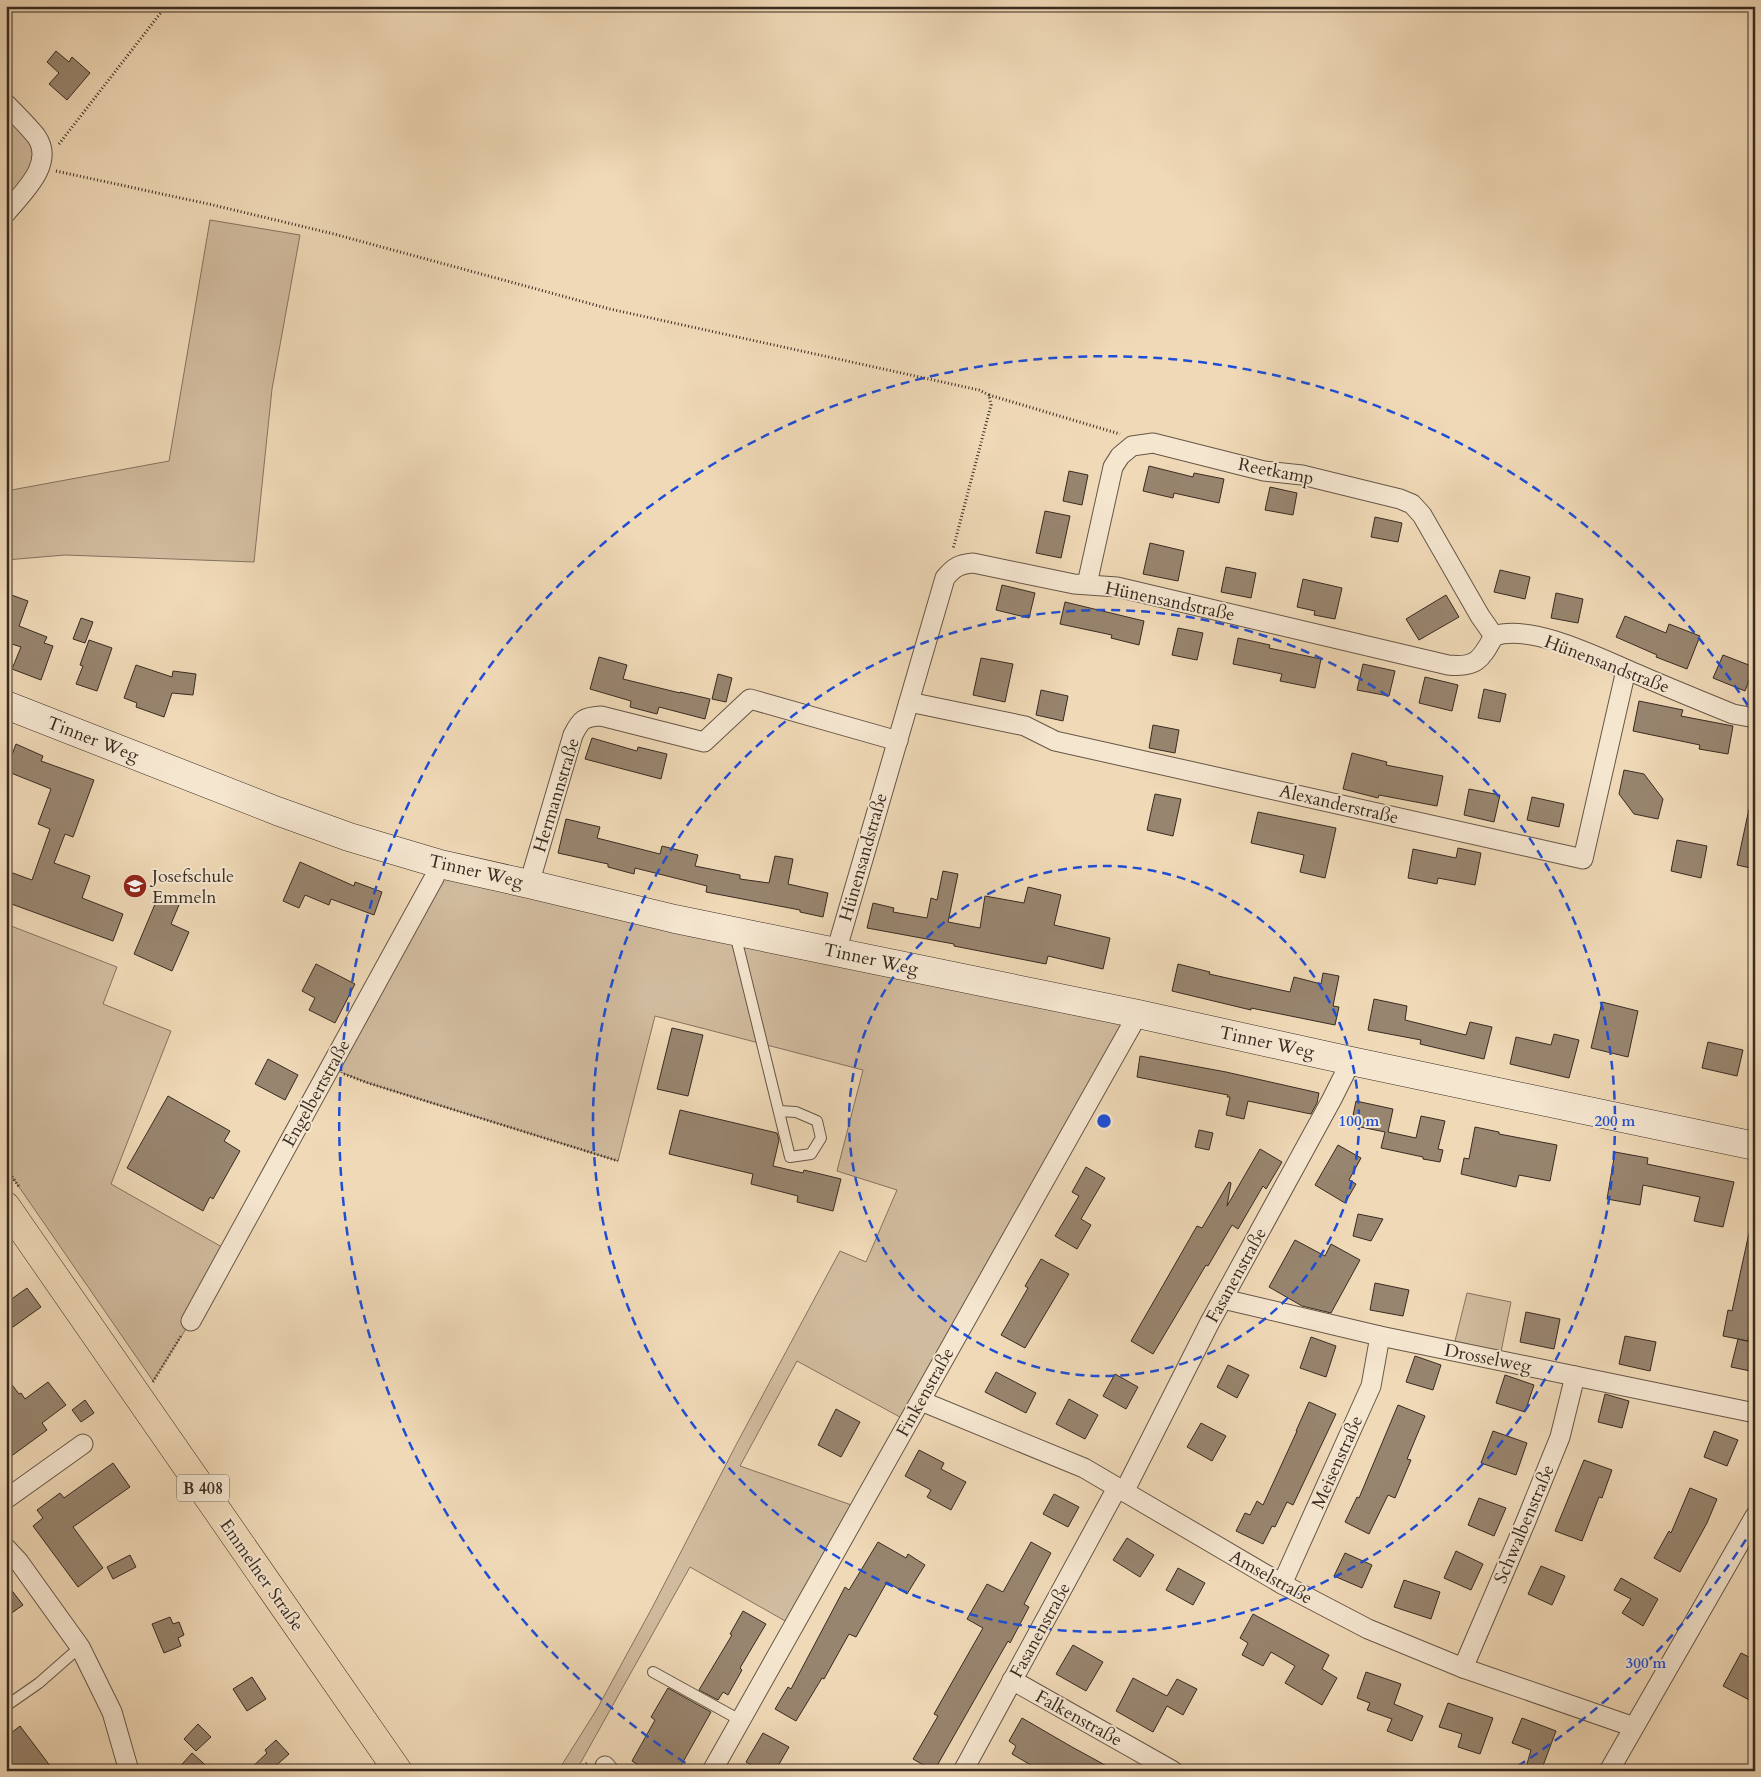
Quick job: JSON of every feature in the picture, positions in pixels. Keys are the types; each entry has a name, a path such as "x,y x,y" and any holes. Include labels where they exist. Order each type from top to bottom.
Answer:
{"main road":[{"name":"Emmelner Straße","path":"6,1206 398,1771"}],"street":[{"path":"6,104 37,137 42,151 40,168 6,213"},
{"name":"Reetkamp","path":"1086,584 1113,467 1120,456 1132,446 1153,443 1264,471 1302,475 1400,499 1412,504 1422,515 1480,616 1494,636"},
{"name":"Hünensandstraße","path":"836,952 945,578 952,569 962,564 973,564 1074,584 1117,587 1448,665 1464,666 1475,663 1486,651 1494,636 1504,633 1518,633 1563,644 1733,714 1755,718"},
{"name":"Alexanderstraße","path":"909,702 1025,726 1055,741 1583,859 1626,670"},
{"name":"Hermannstraße","path":"529,884 573,735 579,723 588,717 601,716 704,742 750,700 898,740"},
{"name":"Tinner Weg","path":"6,705 322,828 440,864 675,919 1138,1014 1350,1061 1755,1146"},
{"name":"Engelbertstraße","path":"191,1321 440,864"},
{"name":"Finkenstraße","path":"712,1771 1138,1014"},
{"name":"Fasanenstraße","path":"962,1771 1120,1490 1332,1099 1350,1061"},
{"name":"Drosselweg","path":"1223,1299 1380,1336 1755,1413"},
{"name":"Meisenstraße","path":"1282,1584 1371,1386 1380,1336"},
{"name":"Schwalbenstraße","path":"1463,1668 1560,1437 1575,1376"},
{"name":"Amselstraße","path":"921,1401 1084,1468 1282,1584 1368,1629 1463,1668 1634,1727"},
{"path":"6,1499 83,1444"},
{"path":"1609,1771 1755,1516"},
{"path":"6,1548 19,1562 80,1647 112,1712 129,1771"},
{"name":"Falkenstraße","path":"1012,1680 1173,1771"}],"lane":[{"path":"739,932 737,942 790,1156 811,1154 821,1138 817,1121 796,1112 779,1111"},
{"path":"6,1706 39,1683 80,1647"},
{"path":"652,1672 740,1720"}],"path":[{"path":"166,6 40,168 213,205 334,234 610,309 979,390 989,395 1153,443"},
{"path":"945,578 991,405 989,395"},
{"path":"330,1068 378,1086 618,1161"},
{"path":"141,1399 191,1321"}],"shaded area":[{"path":"6,104 42,151 6,213"},
{"path":"210,220 300,235 272,389 254,562 65,555 6,560 6,491 169,461"},
{"path":"434,878 463,878 1133,1024 909,1422 797,1361 740,1466 860,1508 794,1626 690,1567 576,1771 558,1771 597,1709 652,1608 736,1445 840,1251 866,1262 897,1190 837,1171 863,1070 655,1016 618,1161 368,1083 330,1068"},
{"path":"6,924 117,967 103,1004 171,1031 111,1184 229,1251 191,1321 153,1381 6,1168"},
{"path":"1467,1293 1511,1302 1501,1352 1455,1341"}],"building":[{"path":"56,51 69,62 72,57 90,73 67,100 49,84 59,73 47,62"},
{"path":"1149,466 1193,477 1194,473 1224,479 1219,503 1174,493 1173,498 1143,491"},
{"path":"1069,471 1088,475 1082,505 1063,501"},
{"path":"1270,487 1297,493 1293,515 1265,510"},
{"path":"1045,511 1070,516 1061,558 1036,553"},
{"path":"1375,517 1402,523 1398,542 1371,537"},
{"path":"1150,543 1184,551 1178,581 1143,574"},
{"path":"1226,567 1256,573 1251,598 1221,592"},
{"path":"1500,570 1530,577 1525,599 1494,592"},
{"path":"1303,579 1342,588 1335,619 1314,615 1315,611 1297,607"},
{"path":"1002,585 1035,593 1029,618 996,610"},
{"path":"6,593 28,601 19,626 47,637 44,643 53,646 41,680 12,669 21,647 12,644 8,656 6,656"},
{"path":"1556,593 1583,599 1578,623 1551,618"},
{"path":"1446,595 1459,617 1419,640 1406,619"},
{"path":"1065,602 1144,621 1139,645 1111,638 1112,635 1060,624"},
{"path":"1625,616 1666,633 1669,624 1700,636 1687,669 1656,657 1657,655 1616,637"},
{"path":"81,618 93,622 85,643 73,639"},
{"path":"1178,628 1203,633 1197,660 1172,655"},
{"path":"1238,638 1270,645 1269,648 1321,659 1315,688 1280,681 1282,674 1233,664"},
{"path":"89,640 112,648 97,691 76,684 83,666 80,665"},
{"path":"1723,655 1754,667 1745,691 1713,678"},
{"path":"599,657 627,665 623,679 710,699 705,719 659,707 657,714 630,707 631,701 590,689"},
{"path":"981,658 1013,664 1005,702 973,695"},
{"path":"1363,664 1395,671 1389,696 1357,690"},
{"path":"136,665 172,677 173,671 196,674 193,695 172,693 164,717 136,707 137,703 124,698"},
{"path":"718,674 732,678 726,702 712,699"},
{"path":"1425,677 1458,685 1452,711 1419,703"},
{"path":"1484,689 1506,694 1500,722 1478,718"},
{"path":"1041,690 1068,696 1063,721 1036,715"},
{"path":"1639,701 1683,710 1681,716 1733,726 1728,754 1699,749 1700,745 1633,731"},
{"path":"1153,725 1179,730 1175,753 1149,748"},
{"path":"592,738 637,751 638,747 667,754 661,779 585,759"},
{"path":"16,744 43,756 41,761 94,780 73,837 65,834 54,863 90,876 82,898 123,914 113,941 6,902 6,881 10,872 32,880 50,829 38,824 51,789 6,771"},
{"path":"1352,753 1387,762 1386,765 1443,776 1437,806 1379,795 1378,798 1343,789"},
{"path":"1624,770 1644,774 1663,799 1658,819 1634,814 1619,794"},
{"path":"1469,789 1500,795 1494,822 1464,815"},
{"path":"1155,794 1181,799 1173,836 1147,830"},
{"path":"1532,797 1564,804 1559,827 1527,820"},
{"path":"1749,809 1755,810 1755,869 1737,865"},
{"path":"1258,812 1336,828 1325,878 1300,872 1304,855 1251,843"},
{"path":"566,819 600,827 597,838 660,854 662,846 698,855 695,866 740,875 740,879 769,883 775,856 793,859 788,884 828,893 823,917 800,912 800,910 706,892 707,886 635,868 634,874 608,867 608,864 558,853"},
{"path":"1677,840 1707,846 1701,878 1671,871"},
{"path":"1458,848 1481,853 1475,885 1438,878 1437,884 1408,878 1413,849 1456,858"},
{"path":"300,862 354,886 355,882 382,892 374,915 331,899 329,905 305,895 299,908 283,901"},
{"path":"943,871 958,874 948,922 980,928 985,896 1024,903 1028,887 1061,895 1054,925 1110,938 1103,969 1048,956 1046,964 867,928 873,903 894,908 893,912 927,918 931,898 937,900"},
{"path":"158,897 179,905 171,924 189,932 172,971 134,954"},
{"path":"316,964 355,984 335,1023 309,1010 315,998 302,991"},
{"path":"1178,964 1210,972 1209,974 1290,992 1294,977 1321,984 1323,973 1339,976 1333,1006 1339,1007 1335,1025 1251,1008 1251,1010 1172,991"},
{"path":"1374,999 1407,1006 1405,1020 1466,1035 1470,1022 1492,1027 1484,1059 1420,1044 1421,1040 1368,1030"},
{"path":"1602,1002 1638,1011 1628,1057 1591,1048"},
{"path":"672,1028 703,1035 688,1096 657,1089"},
{"path":"1554,1034 1579,1040 1569,1078 1510,1064 1516,1037 1551,1045"},
{"path":"1708,1042 1743,1050 1737,1076 1702,1068"},
{"path":"1140,1056 1226,1072 1319,1093 1317,1103 1311,1114 1248,1101 1244,1119 1226,1115 1230,1097 1227,1097 1228,1095 1137,1077"},
{"path":"268,1059 298,1075 285,1100 255,1084"},
{"path":"168,1096 230,1131 224,1141 240,1151 213,1199 210,1197 203,1211 127,1168"},
{"path":"1356,1101 1393,1109 1388,1132 1416,1138 1421,1116 1445,1121 1438,1149 1443,1150 1440,1162 1381,1148 1385,1132 1351,1125"},
{"path":"680,1110 777,1133 779,1140 773,1166 803,1173 804,1170 841,1179 833,1211 797,1202 798,1196 751,1184 753,1174 669,1154"},
{"path":"1475,1127 1499,1132 1499,1134 1557,1145 1550,1181 1519,1175 1516,1187 1461,1174 1464,1158 1469,1159"},
{"path":"1199,1130 1213,1133 1209,1150 1195,1147"},
{"path":"1338,1145 1361,1158 1349,1180 1356,1184 1345,1203 1315,1185"},
{"path":"1260,1149 1282,1162 1266,1189 1263,1186 1238,1229 1232,1225 1153,1354 1131,1341 1197,1226 1202,1228 1229,1182 1231,1183 1227,1206"},
{"path":"1615,1152 1648,1158 1647,1164 1734,1182 1723,1227 1694,1221 1700,1197 1643,1185 1640,1205 1607,1199"},
{"path":"1086,1167 1105,1178 1081,1219 1091,1225 1077,1249 1055,1236 1079,1196 1072,1192"},
{"path":"1358,1214 1383,1219 1371,1241 1353,1236"},
{"path":"1749,1233 1755,1233 1755,1310 1748,1341 1723,1336 1728,1310 1732,1311"},
{"path":"1295,1240 1325,1256 1331,1244 1360,1260 1331,1313 1302,1306 1269,1287"},
{"path":"1041,1259 1069,1274 1025,1348 1001,1335 1028,1288 1025,1286"},
{"path":"1375,1283 1409,1290 1403,1316 1370,1310"},
{"path":"27,1288 41,1307 6,1332 6,1303"},
{"path":"1526,1312 1560,1319 1554,1349 1520,1342"},
{"path":"1625,1336 1656,1342 1650,1371 1619,1364"},
{"path":"1311,1337 1336,1346 1326,1377 1300,1368"},
{"path":"1738,1339 1755,1343 1755,1372 1731,1367"},
{"path":"1415,1356 1441,1365 1433,1390 1406,1382"},
{"path":"1228,1365 1249,1375 1237,1398 1217,1387"},
{"path":"996,1372 1036,1393 1026,1413 985,1392"},
{"path":"1115,1374 1138,1387 1126,1409 1103,1396"},
{"path":"1505,1375 1534,1385 1525,1412 1496,1403"},
{"path":"6,1377 25,1399 48,1382 66,1405 42,1423 47,1430 6,1460"},
{"path":"1605,1394 1629,1401 1622,1428 1598,1422"},
{"path":"1069,1399 1098,1415 1085,1439 1056,1424"},
{"path":"85,1400 94,1413 81,1422 72,1410"},
{"path":"1309,1402 1336,1414 1293,1505 1287,1502 1275,1527 1272,1526 1263,1544 1236,1531 1245,1513 1250,1515 1257,1501 1263,1505"},
{"path":"1398,1405 1425,1416 1407,1459 1411,1460 1395,1498 1388,1495 1369,1534 1345,1522 1357,1497 1359,1498"},
{"path":"836,1409 860,1422 841,1457 818,1445"},
{"path":"1201,1423 1226,1436 1212,1461 1187,1447"},
{"path":"1493,1431 1527,1443 1516,1475 1481,1463"},
{"path":"1714,1431 1738,1440 1727,1466 1704,1457"},
{"path":"919,1450 944,1463 941,1469 966,1482 951,1510 927,1497 931,1490 905,1476"},
{"path":"1584,1460 1612,1470 1602,1498 1599,1497 1582,1541 1555,1531"},
{"path":"113,1463 130,1487 73,1527 103,1568 78,1587 33,1526 43,1518 37,1510 60,1493 64,1498"},
{"path":"1690,1488 1717,1499 1707,1523 1680,1572 1654,1558 1669,1531 1671,1533"},
{"path":"1054,1494 1079,1507 1068,1527 1043,1514"},
{"path":"1479,1498 1506,1508 1494,1536 1468,1525"},
{"path":"1127,1538 1154,1555 1140,1577 1113,1560"},
{"path":"878,1542 906,1558 908,1554 925,1565 907,1594 887,1582 856,1637 849,1634 824,1679 822,1678 796,1721 775,1709 788,1687 791,1689 845,1587 849,1590"},
{"path":"1031,1542 1051,1553 1024,1604 1029,1607 1010,1643 1008,1641 934,1771 913,1759 938,1716 934,1714 983,1628 967,1619 987,1584 1003,1592"},
{"path":"1456,1551 1483,1564 1471,1590 1444,1578"},
{"path":"1345,1553 1372,1565 1362,1588 1334,1576"},
{"path":"130,1555 136,1567 113,1579 107,1567"},
{"path":"1541,1566 1565,1576 1552,1605 1528,1594"},
{"path":"1178,1568 1205,1583 1193,1605 1166,1590"},
{"path":"1621,1578 1658,1599 1643,1626 1622,1613 1631,1599 1614,1590"},
{"path":"1404,1580 1440,1592 1431,1619 1394,1607"},
{"path":"6,1583 23,1605 6,1617"},
{"path":"743,1611 766,1624 740,1668 742,1670 728,1695 723,1692 718,1700 699,1690 732,1635 730,1634"},
{"path":"1253,1614 1329,1655 1322,1669 1337,1678 1322,1705 1285,1683 1295,1666 1271,1652 1263,1666 1242,1655 1248,1643 1240,1638"},
{"path":"170,1617 173,1624 179,1622 184,1635 178,1638 181,1646 164,1653 152,1624"},
{"path":"1073,1645 1103,1662 1086,1691 1056,1674"},
{"path":"1741,1653 1755,1660 1755,1703 1723,1686"},
{"path":"1366,1672 1401,1684 1394,1704 1423,1716 1412,1741 1387,1731 1392,1719 1367,1710 1370,1703 1357,1698"},
{"path":"252,1677 266,1699 247,1711 233,1689"},
{"path":"1133,1678 1167,1696 1177,1679 1197,1689 1183,1715 1167,1706 1153,1732 1116,1711"},
{"path":"668,1688 711,1712 678,1771 648,1771 632,1761 655,1720 651,1717"},
{"path":"1448,1703 1493,1718 1480,1754 1458,1747 1462,1734 1439,1727"},
{"path":"1022,1718 1116,1771 1041,1771 1012,1754 1016,1746 1009,1741"},
{"path":"1522,1718 1556,1731 1541,1771 1525,1771 1531,1750 1512,1743"},
{"path":"198,1724 211,1737 196,1751 184,1739"},
{"path":"20,1726 54,1771 6,1771 6,1737"},
{"path":"763,1733 789,1747 775,1771 761,1771 746,1762"},
{"path":"276,1740 289,1754 270,1771 248,1771 267,1753 265,1750"},
{"path":"192,1753 212,1771 176,1771"}],"place":[{"name":"Josefschule Emmeln","path":"135,886"}]}
